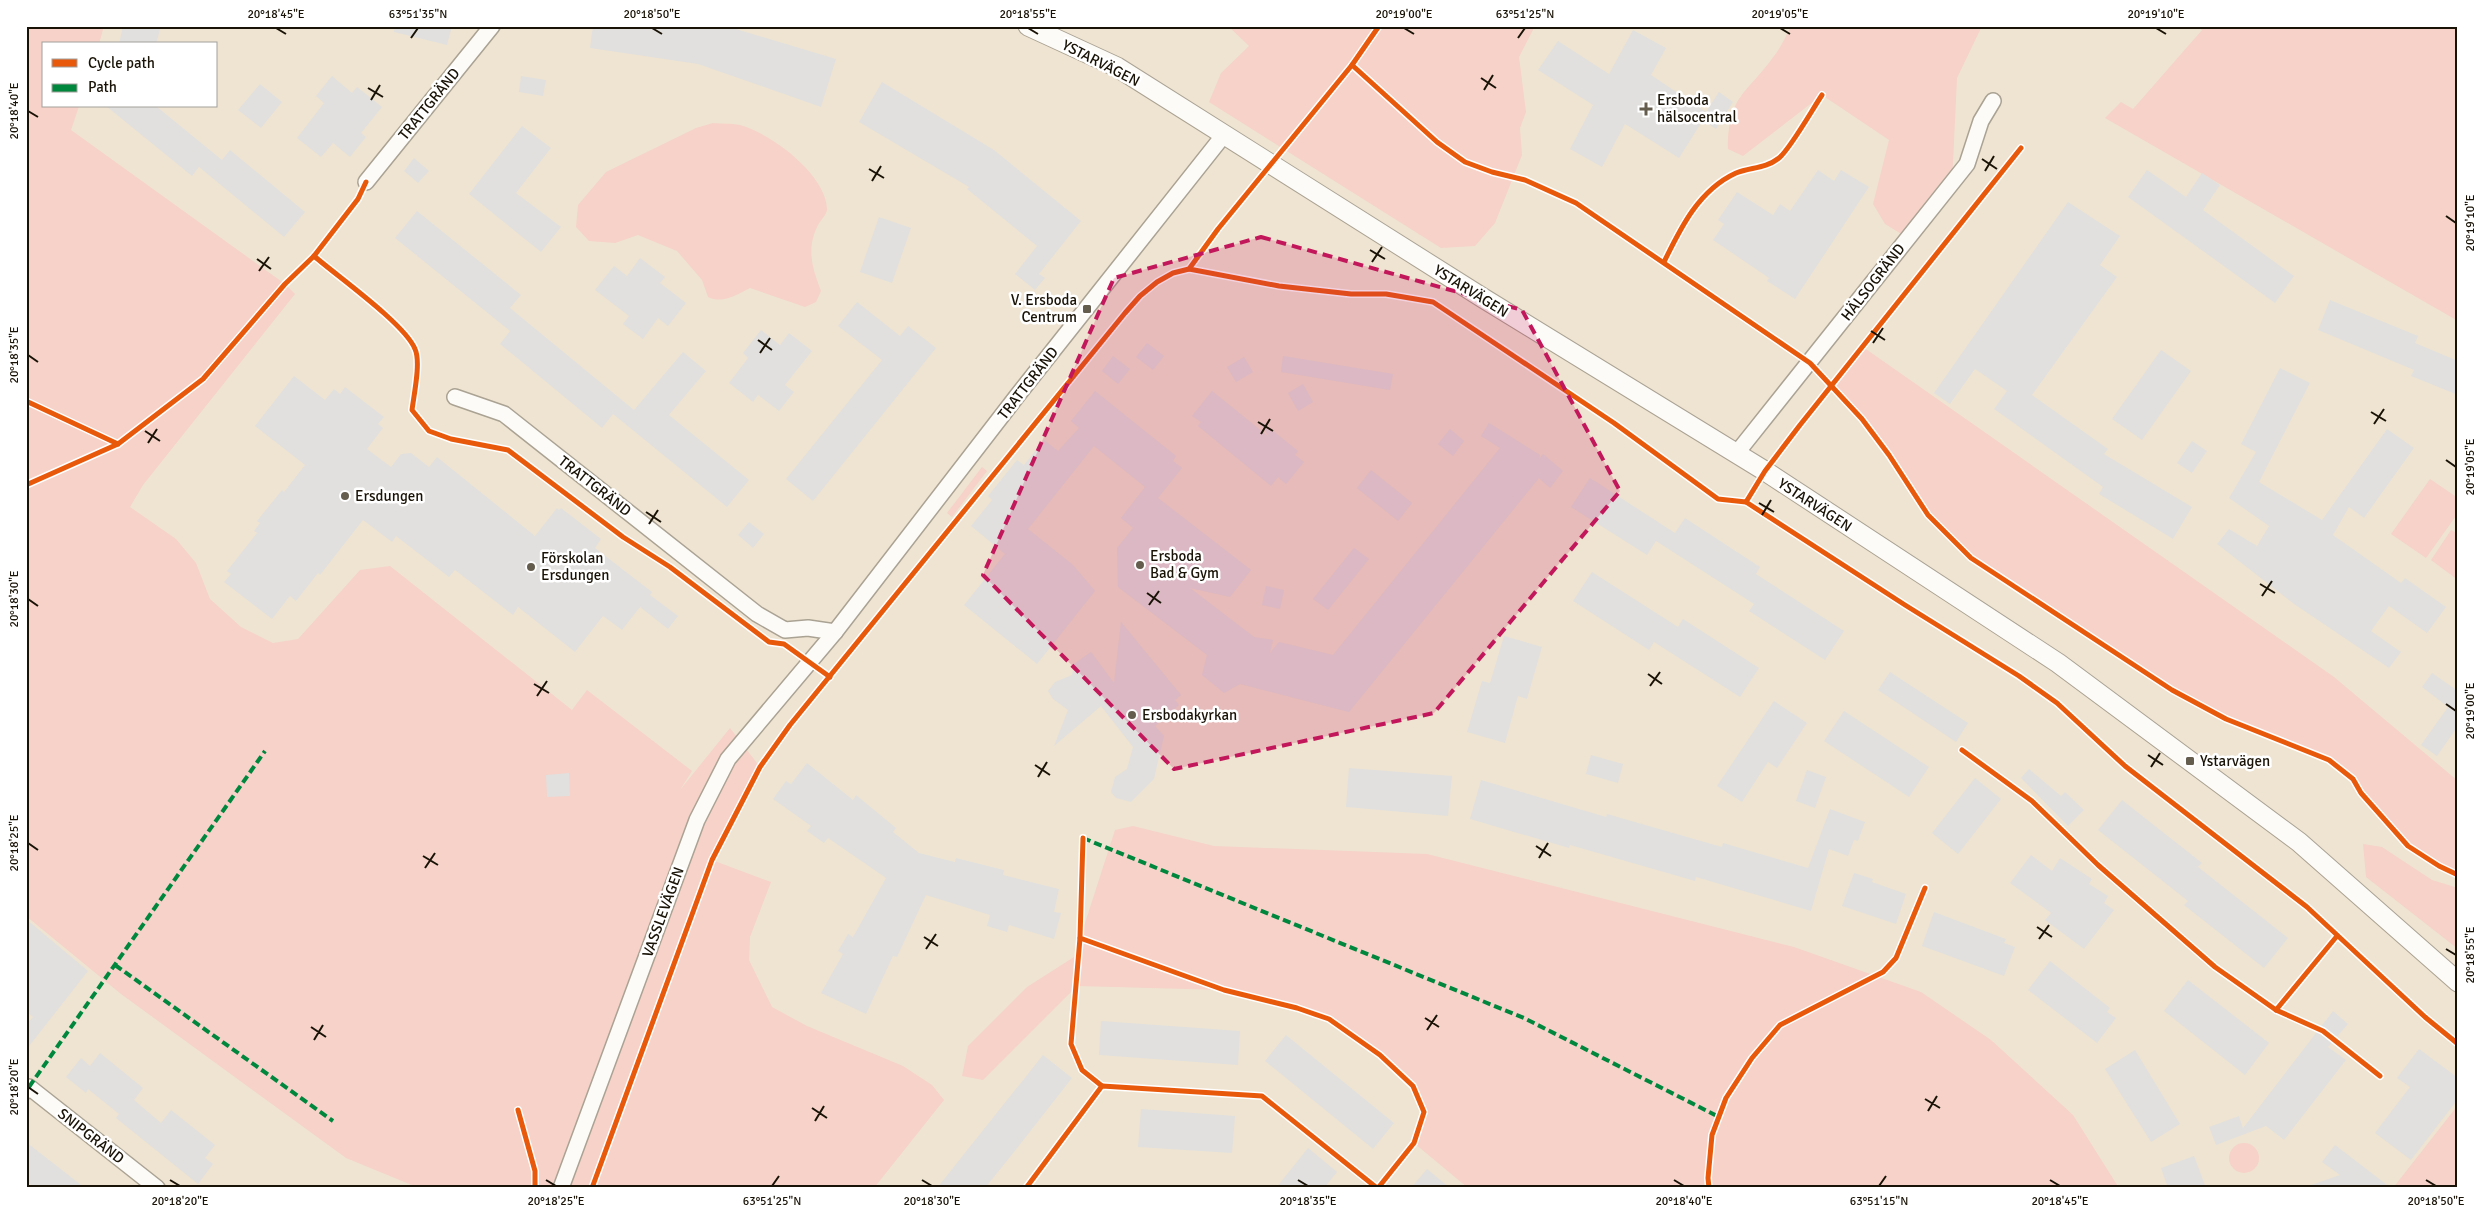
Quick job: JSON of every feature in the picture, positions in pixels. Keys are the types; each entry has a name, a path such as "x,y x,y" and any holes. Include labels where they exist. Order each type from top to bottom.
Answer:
{"street":[{"name":"TRATTGRÄND","path":"366,182 492,26"},
{"name":"YSTARVÄGEN","path":"1028,26 1117,67 1223,136 1736,454 2058,663 2299,842 2458,982"},
{"name":"HÄLSOGRÄND","path":"1736,454 1967,164 1981,121 1993,101"},
{"name":"TRATTGRÄND","path":"810,662 1014,399 1223,136"},
{"name":"TRATTGRÄND","path":"455,397 504,414 757,614 785,630 808,628 835,632"},
{"name":"VASSLEVÄGEN","path":"561,1188 697,820 728,759 810,662"},
{"name":"SNIPGRÄND","path":"26,1091 29,1087 157,1188"}],"highlighted area":[{"path":"1261,237 1522,310 1620,491 1434,713 1174,769 983,575 1114,278"}],"shaded area":[{"path":"26,26 104,26 100,42 42,42 42,108 78,108 71,130 285,284 295,294 143,485 130,507 176,539 196,563 210,599 241,627 273,643 298,639 360,570 390,566 572,710 587,690 692,771 680,790 730,728 760,767 712,860 771,882 750,937 749,960 772,1007 807,1026 903,1066 932,1085 944,1100 874,1188 419,1188 346,1158 121,994 26,916"},
{"path":"1228,26 1535,26 1519,57 1526,112 1520,128 1522,155 1495,223 1475,246 1441,248 1209,102 1221,73 1249,46"},
{"path":"1791,26 1982,26 1957,78 1952,183 1908,238 1885,224 1873,204 1889,140 1822,95 1743,156 1728,149 1731,117 1735,106 1747,88 1777,53"},
{"path":"2196,26 2458,26 2458,321 2105,118 2121,102 2133,109 2202,30"},
{"path":"713,123 740,125 752,129 794,157 817,182 824,196 827,211 814,234 811,250 813,266 821,291 816,302 805,307 750,288 729,298 714,299 708,297 702,280 677,251 638,235 615,243 589,241 576,227 578,205 606,172 696,128"},
{"path":"1863,347 2334,677 2458,781 2458,875 2439,866 2408,846 2361,793 2353,779 2329,760 2226,719 2172,690 1971,558 1928,515 1889,455 1833,386"},
{"path":"982,467 987,471 952,517 947,513"},
{"path":"2430,479 2458,498 2458,513 2426,558 2391,534"},
{"path":"2451,530 2458,534 2458,580 2431,560"},
{"path":"1133,826 1214,846 1427,854 1794,947 1921,992 1991,1040 2073,1115 2119,1188 1468,1188 1414,1143 1424,1112 1413,1086 1380,1055 1329,1019 1297,1008 1224,990 1077,986 983,1080 962,1076 968,1046 1027,987 1074,957 1115,830"},
{"path":"2363,844 2382,847 2432,880 2458,888 2458,949 2366,877"},
{"path":"2458,1105 2458,1188 2393,1188"},
{"path":"2244,1143 2250,1144 2258,1152 2258,1164 2250,1172 2244,1173 2238,1172 2230,1164 2229,1158 2230,1152 2238,1144"}],"building":[{"path":"123,26 161,26 157,42 119,42"},
{"path":"395,26 452,26 447,45 394,32"},
{"path":"593,26 726,26 836,59 821,107 698,64 590,48"},
{"path":"1633,30 1666,48 1651,75 1706,112 1719,92 1733,102 1716,129 1703,120 1679,158 1625,124 1602,167 1570,149 1593,105 1538,70 1558,41 1609,74"},
{"path":"332,76 352,93 357,87 382,107 361,133 366,137 350,157 333,143 321,157 297,138 324,103 316,96"},
{"path":"521,76 546,80 543,96 519,92"},
{"path":"882,82 994,150 1081,221 1039,274 1045,278 1035,290 1015,274 1037,246 967,189 969,187 859,122"},
{"path":"260,84 282,102 261,128 238,110"},
{"path":"108,108 158,108 222,160 230,150 305,212 284,237 199,167 192,176"},
{"path":"522,126 551,148 516,193 561,227 541,252 469,194"},
{"path":"414,158 429,171 418,183 404,171"},
{"path":"1818,170 1834,181 1841,170 1869,187 1795,299 1767,281 1769,278 1713,240 1724,224 1718,220 1737,192 1773,215 1780,204 1790,211"},
{"path":"2147,170 2186,197 2202,173 2220,185 2203,210 2294,276 2275,303 2128,197"},
{"path":"2068,202 2120,236 2100,265 2117,277 2032,395 2108,449 2104,454 2192,507 2173,539 2099,494 2103,487 1994,409 2007,391 1975,369 1950,404 1934,393"},
{"path":"417,211 521,295 510,308 634,410 683,352 706,371 669,415 749,480 727,507 613,414 602,428 500,344 510,331 395,238"},
{"path":"879,217 911,228 892,283 860,272"},
{"path":"640,258 665,277 660,283 686,303 668,326 658,318 643,339 623,324 629,316 595,290 614,266 627,276"},
{"path":"2330,300 2418,336 2415,343 2458,361 2458,395 2411,376 2414,370 2318,330"},
{"path":"857,302 900,336 908,326 936,348 813,501 786,479 882,360 838,326"},
{"path":"761,330 780,345 789,333 812,351 785,385 794,392 779,411 758,395 753,402 729,383 748,358 743,353"},
{"path":"1147,343 1164,356 1153,370 1136,357"},
{"path":"2161,350 2191,371 2142,440 2112,419"},
{"path":"1113,356 1130,369 1118,384 1102,371"},
{"path":"1283,356 1393,374 1390,390 1281,372"},
{"path":"1244,357 1253,372 1236,382 1227,367"},
{"path":"2280,368 2310,383 2259,482 2322,520 2387,429 2414,448 2364,518 2349,507 2333,535 2401,583 2405,578 2446,607 2427,633 2389,606 2371,631 2401,652 2389,668 2294,604 2217,544 2229,529 2257,546 2269,526 2229,498 2256,452 2241,444"},
{"path":"294,376 325,400 334,389 340,394 345,387 384,417 378,424 383,428 367,449 391,467 401,454 411,453 429,467 437,457 535,536 557,508 559,510 561,508 601,539 595,548 652,592 650,595 678,616 668,629 640,607 622,630 603,616 575,652 518,607 513,615 455,570 449,577 396,536 392,542 363,520 320,575 318,573 296,601 290,596 272,619 224,582 231,574 227,571 257,533 254,531 260,523 257,521 282,490 284,492 305,465 255,426"},
{"path":"1303,384 1313,402 1298,411 1288,393"},
{"path":"1095,391 1176,456 1173,461 1182,468 1158,498 1251,570 1230,597 1190,588 1254,637 1273,640 1270,653 1279,642 1333,655 1500,448 1481,436 1489,423 1540,455 1539,459 1543,454 1563,471 1550,488 1539,478 1349,712 1240,684 1224,693 1202,675 1207,655 1118,587 1117,548 1133,528 1121,518 1145,487 1094,446 1028,529 1073,565 1095,591 1037,664 964,605 1005,554 971,526 992,500 988,496 1017,460 1024,465 1044,440 1058,451 1079,428 1071,421"},
{"path":"1212,391 1269,437 1260,423 1262,422 1298,451 1295,455 1304,462 1286,484 1278,477 1271,486 1198,426 1201,422 1192,416"},
{"path":"1450,429 1464,441 1453,456 1438,444"},
{"path":"2192,441 2207,451 2192,473 2177,463"},
{"path":"1371,470 1412,503 1398,521 1357,488"},
{"path":"1590,478 1675,533 1685,518 1760,567 1756,574 1844,631 1825,660 1749,611 1754,604 1656,541 1647,555 1571,507"},
{"path":"749,522 764,534 753,548 738,535"},
{"path":"1354,548 1369,559 1328,610 1313,599"},
{"path":"1592,572 1678,627 1683,619 1759,668 1740,697 1654,642 1649,650 1573,601"},
{"path":"1266,586 1284,590 1280,609 1262,605"},
{"name":"Ersbodakyrkan","path":"1121,622 1181,695 1175,700 1179,705 1155,726 1164,736 1154,779 1131,802 1116,798 1111,792 1115,777 1127,769 1133,747 1101,706 1054,746 1068,710 1053,699 1048,691 1055,682 1072,675 1074,664 1091,652 1114,683"},
{"path":"1504,636 1542,647 1527,699 1518,696 1505,743 1467,732 1482,681 1490,683"},
{"path":"1890,672 1968,723 1956,742 1878,690"},
{"path":"2432,673 2458,691 2458,726 2437,756 2421,745 2448,707 2422,687"},
{"path":"1774,701 1807,723 1777,768 1768,762 1742,802 1717,786"},
{"path":"1844,711 1929,767 1909,797 1824,741"},
{"path":"1591,755 1623,764 1618,783 1586,774"},
{"path":"807,763 853,800 856,795 896,828 893,832 919,853 955,862 956,858 1004,870 1003,875 1059,889 1054,912 1061,913 1054,939 1009,925 1007,932 987,926 990,915 926,895 897,957 893,956 866,1014 821,993 843,954 838,951 848,934 853,937 886,878 828,838 824,843 807,831 811,826 773,799 786,781 791,784"},
{"path":"1349,768 1452,776 1448,816 1346,807"},
{"path":"2029,769 2061,796 2065,792 2084,810 2068,826 2021,778"},
{"path":"1807,770 1826,777 1815,808 1796,801"},
{"path":"569,773 570,796 547,797 546,775"},
{"path":"1975,778 2001,799 1958,854 1932,833"},
{"path":"1481,780 1606,817 1607,814 1722,847 1723,843 1808,868 1830,809 1865,822 1858,841 1854,840 1848,856 1829,849 1811,911 1696,877 1695,881 1570,845 1569,848 1470,819"},
{"path":"2122,800 2202,863 2198,867 2288,938 2264,968 2184,905 2188,901 2098,830"},
{"path":"2031,855 2052,871 2060,858 2092,879 2089,884 2108,896 2104,903 2114,910 2084,949 2045,920 2051,913 2010,883"},
{"path":"1854,873 1873,879 1872,882 1906,894 1896,924 1842,906"},
{"path":"1934,912 2006,939 2004,943 2015,947 2004,976 1922,946"},
{"path":"26,919 88,971 26,1050 26,1025 33,1017 26,1011"},
{"path":"2050,961 2110,1008 2107,1012 2116,1018 2097,1043 2028,990"},
{"path":"2188,980 2269,1043 2245,1075 2164,1011"},
{"path":"2333,1011 2348,1024 2328,1047 2346,1060 2284,1140 2266,1126 2216,1145 2209,1127 2239,1116 2243,1128"},
{"path":"1101,1021 1240,1031 1238,1065 1099,1055"},
{"path":"1286,1035 1394,1123 1373,1149 1265,1061"},
{"path":"2419,1049 2458,1078 2458,1099 2411,1160 2375,1133 2410,1087 2397,1078"},
{"path":"2135,1050 2180,1124 2151,1142 2105,1069"},
{"path":"100,1053 143,1088 134,1100 161,1123 171,1110 215,1145 205,1158 213,1164 198,1184 116,1118 119,1114 88,1089 86,1093 66,1077 81,1058 90,1066"},
{"path":"1043,1055 1072,1078 1014,1152 985,1188 937,1188"},
{"path":"1141,1109 1235,1116 1232,1153 1138,1147"},
{"path":"26,1142 85,1188 35,1188 26,1181"},
{"path":"2335,1145 2391,1188 2311,1188 2311,1185 2340,1175 2322,1162"},
{"path":"1308,1148 1337,1172 1324,1188 1276,1188"},
{"path":"2194,1156 2206,1188 2168,1188 2161,1168"},
{"path":"1427,1169 1450,1188 1411,1188"}],"marked path":[{"path":"29,1087 265,751"},
{"path":"1083,838 1524,1018 1719,1117"},
{"path":"115,965 333,1121"}],"cycle path":[{"path":"1379,26 1352,65 1437,142 1465,162 1492,172 1525,180 1576,203 1810,363 1862,419 1889,455 1928,515 1971,558 2172,690 2226,719 2329,760 2353,779 2361,793 2408,846 2439,866 2458,875"},
{"path":"592,1188 712,860 760,767 790,725 1125,313 1140,296 1157,282 1173,273 1189,269 1218,229 1352,65"},
{"path":"1664,262 1684,223 1701,199 1723,180 1736,173 1763,166 1779,158 1795,138 1822,95"},
{"path":"1189,269 1279,286 1351,294 1386,294 1433,302 1614,423 1718,499 1746,502 1765,471 1800,425 2021,148"},
{"path":"26,485 118,444 203,379 285,284 314,256 358,199 366,182"},
{"path":"314,256 385,314 409,339 417,355 412,410 429,431 451,439 508,450 623,537 670,567 769,642 784,644 830,677"},
{"path":"26,401 118,444"},
{"path":"1746,502 2019,676 2057,703 2125,766 2307,907 2425,1017 2458,1044"},
{"path":"1962,750 2032,801 2098,865 2215,967 2276,1010 2323,1031 2380,1076"},
{"path":"1083,838 1080,938 1224,990 1297,1008 1329,1019 1380,1055 1413,1086 1424,1112 1414,1143 1378,1188"},
{"path":"1709,1188 1708,1178 1712,1135 1726,1098 1752,1058 1780,1025 1883,972 1896,958 1925,888"},
{"path":"2276,1010 2337,936"},
{"path":"1080,938 1071,1044 1082,1070 1102,1086"},
{"path":"1026,1188 1102,1086 1262,1096 1377,1188"},
{"path":"518,1110 535,1171 535,1188"}],"place":[{"name":"Ersboda hälsocentral","path":"1646,109"},
{"name":"V. Ersboda Centrum","path":"1087,309"},
{"name":"Ersdungen","path":"345,496"},
{"name":"Ersboda Bad & Gym","path":"1140,565"},
{"name":"Förskolan Ersdungen","path":"531,567"},
{"name":"Ersbodakyrkan","path":"1132,715"},
{"name":"Ystarvägen","path":"2190,761"}]}
